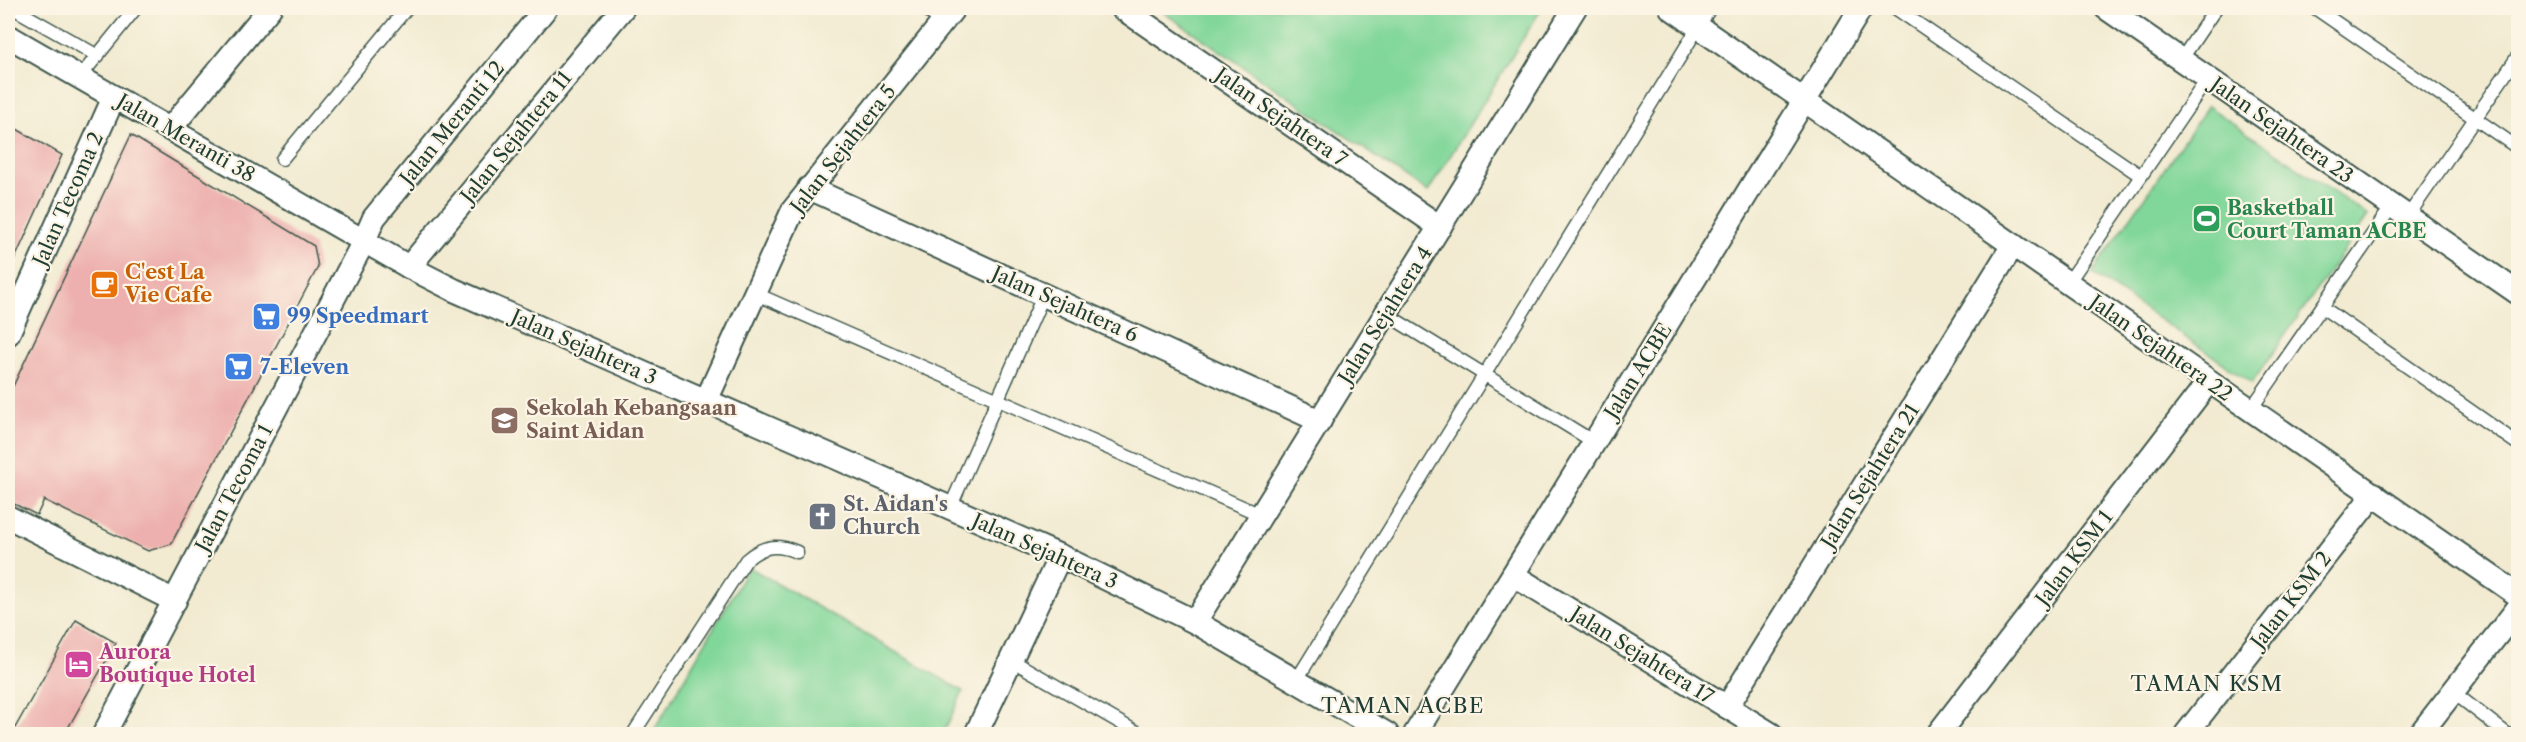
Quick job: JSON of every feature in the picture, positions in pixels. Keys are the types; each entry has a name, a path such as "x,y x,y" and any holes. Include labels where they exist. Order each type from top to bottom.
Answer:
{"street":[{"path":"170,129 270,8"},
{"name":"Jalan Meranti 12","path":"364,242 374,218 546,8"},
{"name":"Jalan Sejahtera 11","path":"409,267 622,8"},
{"name":"Jalan Sejahtera 7","path":"1122,8 1440,227"},
{"name":"Jalan Sejahtera 4","path":"1195,622 1575,8"},
{"name":"Jalan Sejahtera 22","path":"1671,8 2518,595"},
{"name":"Jalan ACBE","path":"1415,735 1861,8"},
{"name":"Jalan Sejahtera 23","path":"2106,8 2518,293"},
{"name":"Jalan Sejahtera 5","path":"706,401 780,234 809,188 948,15"},
{"name":"Jalan Meranti 38","path":"8,36 364,242"},
{"name":"Jalan Tecoma 2","path":"8,334 114,97"},
{"name":"Jalan Sejahtera 6","path":"809,188 1320,421"},
{"name":"Jalan Sejahtera 3","path":"364,242 454,290 1060,556 1195,622 1387,735"},
{"name":"Jalan Tecoma 1","path":"104,735 364,242"},
{"name":"Jalan Sejahtera 21","path":"1727,707 2013,245"},
{"name":"Jalan KSM 1","path":"1938,735 2209,381"},
{"name":"Jalan KSM 2","path":"2186,735 2374,494"},
{"path":"8,517 175,601"},
{"path":"976,735 1060,556"},
{"name":"Jalan Sejahtera 17","path":"1513,575 1771,735"},
{"path":"2420,735 2518,608"}],"lane":[{"path":"13,8 98,56"},
{"path":"80,77 136,8"},
{"path":"282,159 407,8"},
{"path":"924,8 948,15"},
{"path":"1296,681 1710,8"},
{"path":"1895,8 2141,176"},
{"path":"2181,60 2216,8"},
{"path":"2315,8 2518,148"},
{"path":"2251,410 2322,307 2475,118 2518,56"},
{"path":"2068,283 2208,78"},
{"path":"754,293 1261,515"},
{"path":"950,508 1044,294"},
{"path":"2322,307 2518,444"},
{"path":"1386,314 1594,442"},
{"path":"633,735 746,560 764,547 775,546 797,552"},
{"path":"1011,660 1140,735"},
{"path":"2453,692 2507,735"}],"green space":[{"path":"1157,8 1542,8 1428,192"},
{"path":"2208,106 2368,216 2252,383 2092,273"},
{"path":"749,567 963,691 943,734 652,734"}],"building":[{"path":"8,124 62,155 8,274"},
{"path":"131,135 314,246 318,267 171,544 148,551 44,500 37,515 8,501 8,397"},
{"name":"Aurora Boutique Hotel","path":"76,620 116,643 64,735 11,735"}],"place":[{"name":"Basketball Court Taman ACBE","path":"2206,219"},
{"name":"C'est La Vie Cafe","path":"104,284"},
{"name":"99 Speedmart","path":"266,316"},
{"name":"7-Eleven","path":"239,367"},
{"name":"Sekolah Kebangsaan Saint Aidan","path":"505,420"},
{"name":"St. Aidan's Church","path":"822,516"},
{"name":"Aurora Boutique Hotel","path":"78,664"}],"district":[{"name":"TAMAN KSM","path":"2207,683"},
{"name":"TAMAN ACBE","path":"1403,705"}]}
